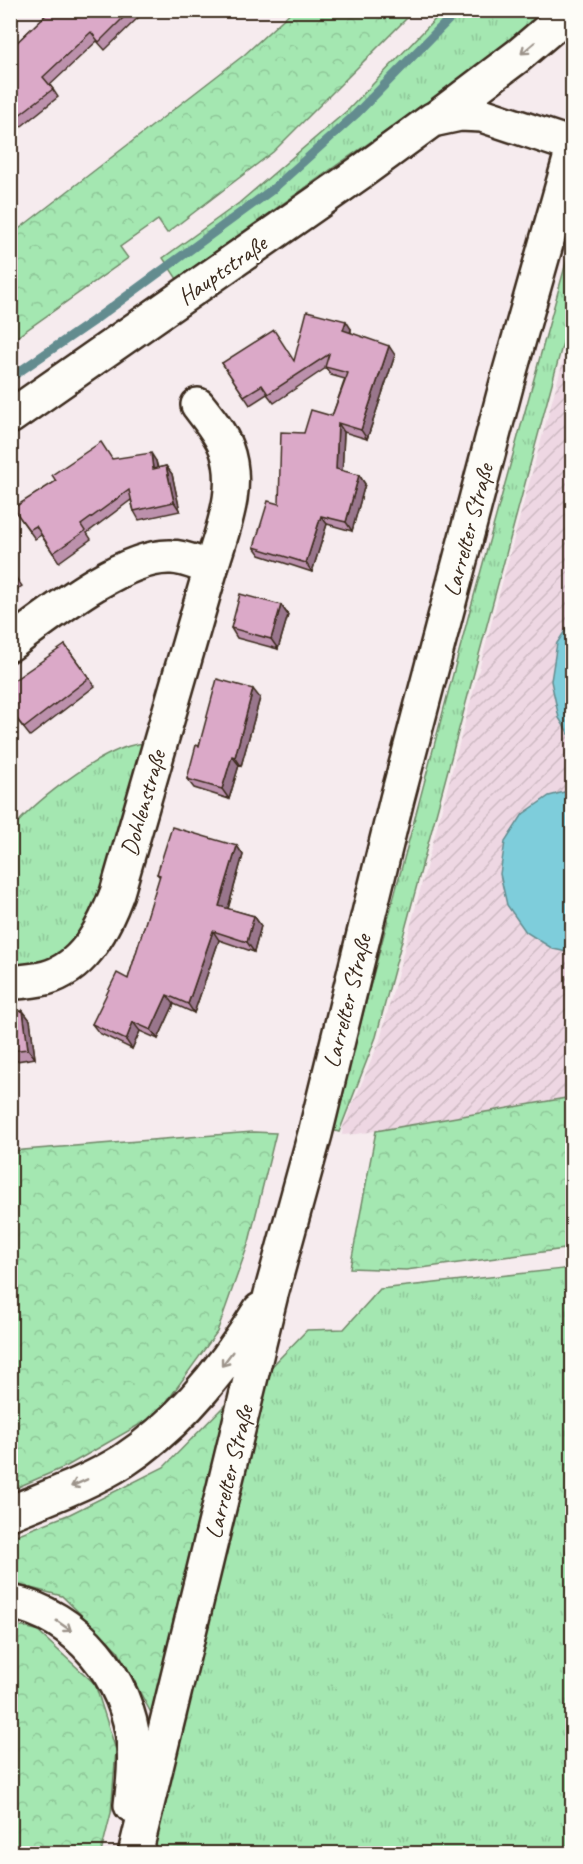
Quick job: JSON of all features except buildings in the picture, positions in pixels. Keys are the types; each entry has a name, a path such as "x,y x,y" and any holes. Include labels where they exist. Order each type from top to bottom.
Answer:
{"main road":[{"name":"Hauptstraße","path":"10,417 361,172 518,57 572,10"},
{"name":"Hauptstraße","path":"432,120 460,114 482,115 573,145"},
{"name":"Larrelter Straße","path":"135,1854 272,1294 315,1134 397,800 510,371 573,152"},
{"name":"Dohlenstraße","path":"10,983 55,976 73,963 97,936 108,917 120,884 230,503 232,481 226,447 198,405"},
{"path":"10,644 62,607 132,565 170,557 211,568"},
{"path":"10,1513 121,1462 154,1438 189,1404 226,1361 272,1294"},
{"path":"10,1602 38,1611 62,1623 94,1651 120,1694 128,1713 134,1746 134,1778 125,1854"}],"shaded area":[{"path":"572,329 572,1097 342,1135 343,1127 380,1040"}],"green space":[{"path":"292,11 414,11 273,152 167,233 158,220 120,247 128,258 11,341 11,235 244,55"},
{"path":"443,11 555,11 498,54 177,279 163,258 239,203 349,109"},
{"path":"572,241 572,309 376,1037 339,1132 332,1130 469,614"},
{"path":"161,741 97,936 11,983 10,832 33,807 98,760 129,746"},
{"path":"572,1097 572,1248 406,1270 350,1268 376,1131"},
{"path":"253,1132 276,1133 249,1242 217,1332 158,1414 67,1466 11,1490 11,1151"},
{"path":"572,1268 572,1853 135,1854 249,1390 307,1330 344,1329 380,1289"},
{"path":"226,1404 151,1713 118,1651 62,1596 11,1583 11,1537 70,1514 164,1467"},
{"path":"11,1624 36,1630 95,1684 116,1750 111,1813 101,1853 11,1853"}],"water":[{"path":"572,620 572,739 559,718 551,681 557,643"},
{"path":"572,790 572,953 553,949 526,932 507,905 500,874 505,842 523,814 549,796"}],"waterway":[{"path":"10,378 93,321 273,189 356,114 458,10"}]}
